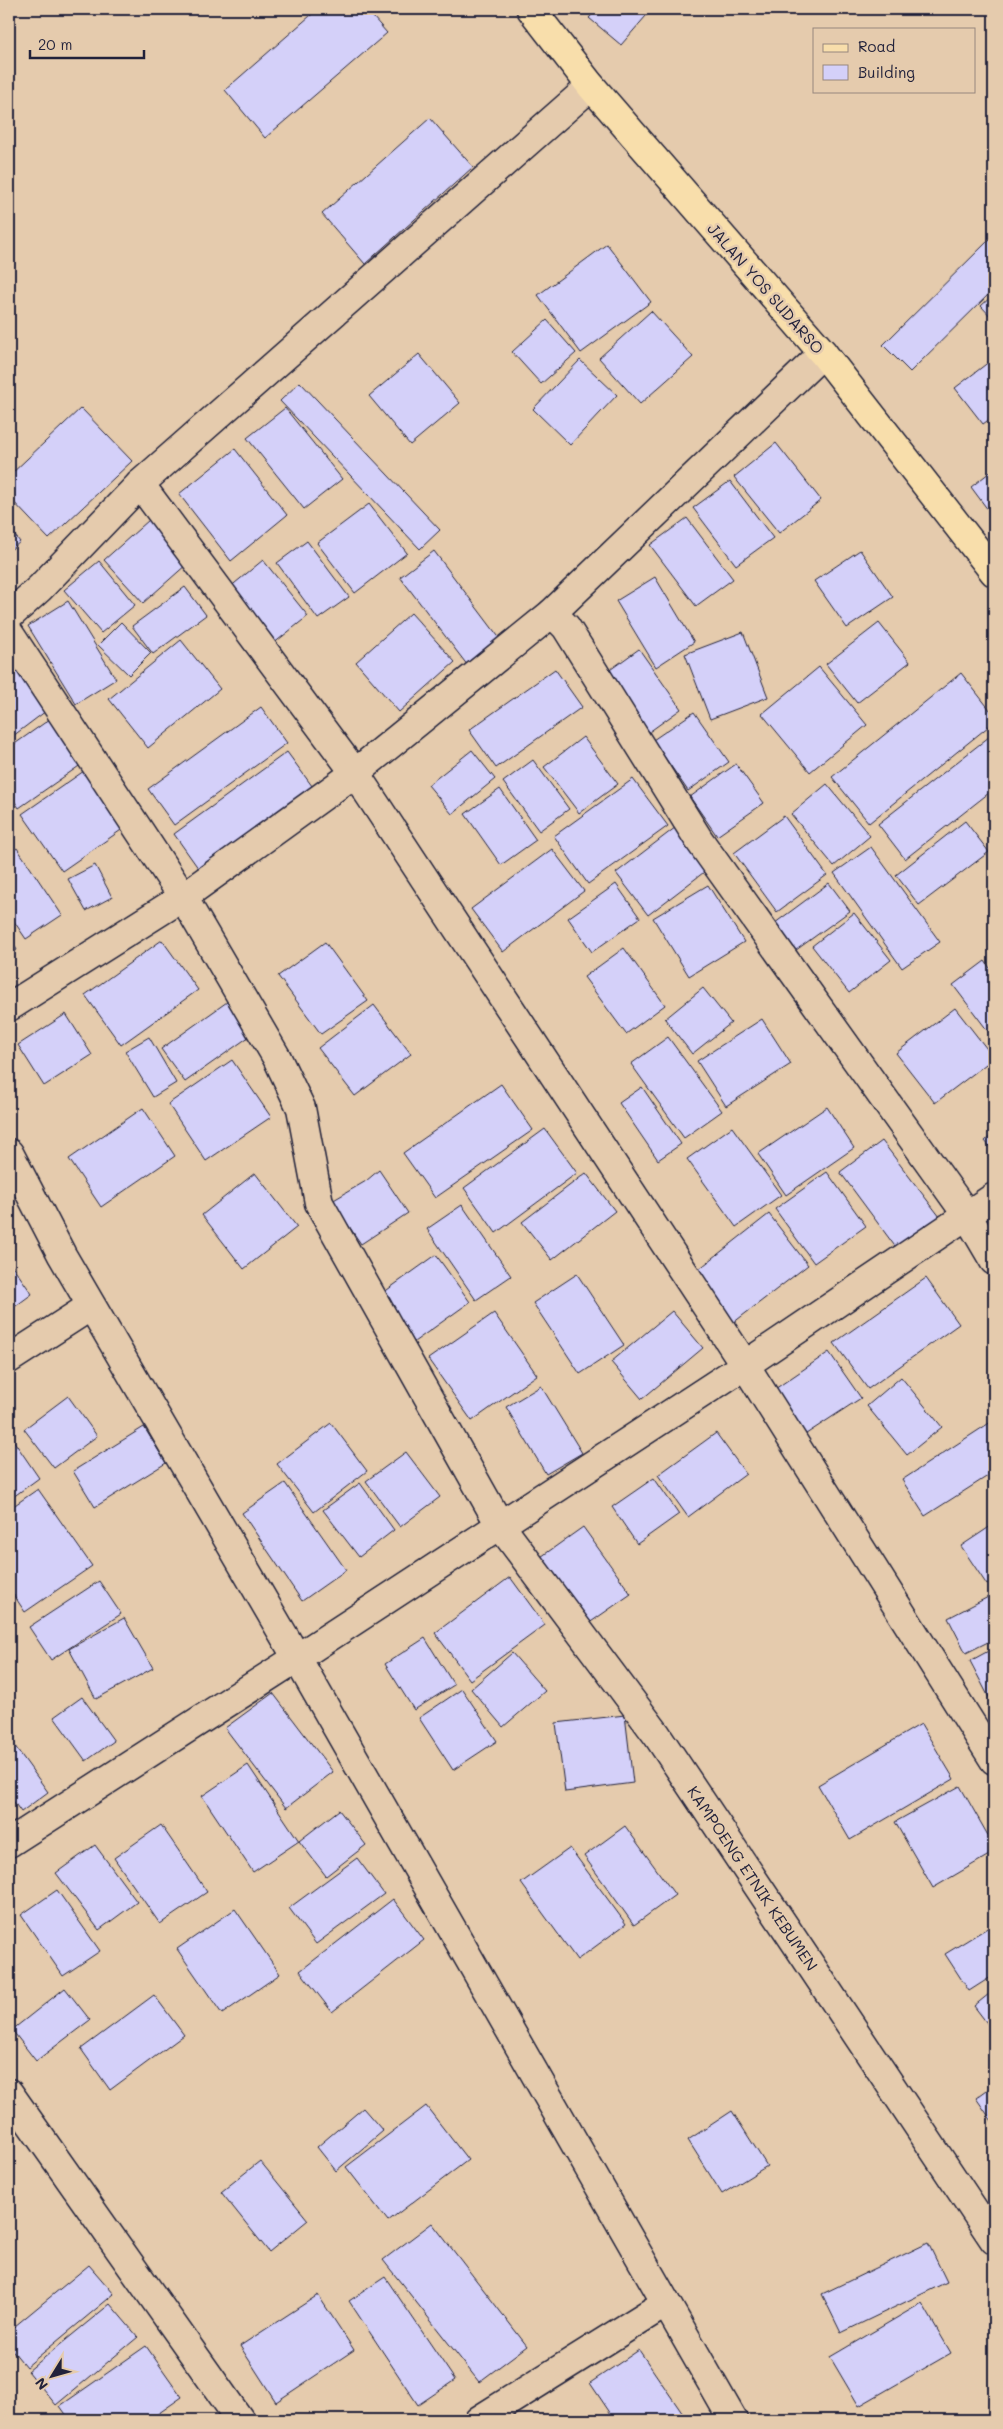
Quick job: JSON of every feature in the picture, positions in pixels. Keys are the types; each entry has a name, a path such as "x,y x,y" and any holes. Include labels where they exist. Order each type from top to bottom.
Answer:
{"main road":[{"name":"JALAN YOS SUDARSO","path":"531,9 591,86 823,352 994,572"}],"street":[{"path":"9,616 40,588 140,484 591,86"},
{"path":"9,1007 183,897 355,773 552,613 823,352"},
{"path":"140,484 355,773 745,1365 994,1760"},
{"path":"552,613 566,627 699,840 967,1215 994,1261"},
{"name":"KAMPOENG ETNIK KEBUMEN","path":"9,633 183,897 277,1058 301,1108 310,1164 319,1203 500,1524 657,1735 994,2240"},
{"path":"9,1153 91,1306 297,1658 733,2420"},
{"path":"9,1843 297,1658 745,1365 994,1196"},
{"path":"9,1359 91,1306"},
{"path":"9,2093 240,2420"},
{"path":"479,2420 666,2304"}],"building":[{"path":"318,9 366,9 387,33 265,138 225,90"},
{"path":"597,9 652,9 621,45 589,18"},
{"path":"430,118 473,167 365,264 322,214"},
{"path":"993,236 994,289 910,372 883,345"},
{"path":"607,244 651,302 581,353 538,295"},
{"path":"994,294 994,320 981,306"},
{"path":"651,311 693,357 640,404 599,358"},
{"path":"547,320 576,353 541,384 512,352"},
{"path":"419,354 460,403 410,445 369,396"},
{"path":"994,358 994,416 983,424 955,388"},
{"path":"580,360 617,395 570,445 533,409"},
{"path":"300,382 440,530 420,549 280,401"},
{"path":"81,408 132,461 49,539 9,497 9,476"},
{"path":"285,408 342,479 304,509 247,438"},
{"path":"776,443 821,500 779,533 734,477"},
{"path":"235,449 287,515 231,561 179,494"},
{"path":"994,469 994,518 971,487"},
{"path":"730,481 773,538 736,565 693,508"},
{"path":"369,504 407,553 355,593 317,543"},
{"path":"687,518 733,579 696,606 650,545"},
{"path":"149,520 187,564 143,603 104,560"},
{"path":"9,528 20,542 9,551"},
{"path":"307,541 349,597 318,619 277,563"},
{"path":"860,550 893,597 847,628 814,581"},
{"path":"434,551 501,640 468,666 400,577"},
{"path":"263,560 308,616 273,644 229,588"},
{"path":"99,561 135,605 101,633 64,590"},
{"path":"655,577 694,642 656,667 616,601"},
{"path":"185,587 206,615 153,654 132,626"},
{"path":"68,601 116,679 76,704 28,626"},
{"path":"411,613 455,662 399,712 356,662"},
{"path":"121,622 151,653 129,675 98,645"},
{"path":"879,623 910,662 857,703 826,664"},
{"path":"743,632 768,697 710,719 685,654"},
{"path":"181,640 220,689 148,748 109,699"},
{"path":"639,649 681,709 649,732 607,672"},
{"path":"16,664 50,708 9,739 9,669"},
{"path":"819,667 867,725 810,772 762,714"},
{"path":"555,669 582,707 496,768 469,730"},
{"path":"961,673 994,715 994,722 869,823 832,777"},
{"path":"261,707 287,743 174,825 148,789"},
{"path":"694,712 729,762 688,791 653,740"},
{"path":"50,719 82,764 19,808 9,793 9,748"},
{"path":"994,733 994,789 905,859 878,824"},
{"path":"583,737 618,784 579,813 544,767"},
{"path":"472,750 495,779 452,814 428,785"},
{"path":"287,752 315,790 201,872 174,834"},
{"path":"533,760 569,809 539,831 503,782"},
{"path":"736,764 764,803 717,836 690,797"},
{"path":"84,771 124,828 62,871 22,814"},
{"path":"633,779 668,826 588,884 554,836"},
{"path":"827,784 870,836 834,866 791,814"},
{"path":"500,789 536,840 501,865 465,814"},
{"path":"784,816 827,875 777,912 734,853"},
{"path":"965,821 989,852 919,905 896,875"},
{"path":"680,824 712,866 648,915 616,873"},
{"path":"871,847 940,942 902,968 834,873"},
{"path":"17,848 62,915 26,939 9,914 9,854"},
{"path":"552,849 584,891 503,952 471,909"},
{"path":"95,865 112,897 86,911 68,879"},
{"path":"829,883 850,911 792,953 771,926"},
{"path":"616,884 640,918 592,952 568,918"},
{"path":"708,885 744,942 689,976 653,918"},
{"path":"854,913 891,960 849,993 812,946"},
{"path":"9,936 17,950 9,955"},
{"path":"162,940 198,990 121,1045 85,995"},
{"path":"325,942 368,1001 321,1034 278,976"},
{"path":"624,948 665,1005 626,1034 584,977"},
{"path":"985,961 994,974 994,1039 953,985"},
{"path":"703,988 731,1023 692,1054 665,1019"},
{"path":"227,1002 250,1036 185,1082 161,1049"},
{"path":"374,1005 411,1054 355,1096 318,1048"},
{"path":"955,1008 994,1058 935,1103 896,1053"},
{"path":"66,1014 92,1055 44,1086 18,1045"},
{"path":"762,1019 791,1064 726,1106 697,1061"},
{"path":"149,1037 176,1083 153,1097 125,1051"},
{"path":"668,1037 722,1111 684,1138 631,1064"},
{"path":"232,1060 271,1117 206,1161 168,1104"},
{"path":"501,1084 533,1130 435,1198 403,1153"},
{"path":"642,1087 681,1144 658,1160 619,1103"},
{"path":"827,1107 854,1148 786,1195 758,1154"},
{"path":"143,1108 175,1156 101,1207 69,1159"},
{"path":"732,1127 781,1195 736,1227 687,1159"},
{"path":"545,1129 577,1173 496,1233 464,1188"},
{"path":"994,1133 994,1152 985,1141"},
{"path":"882,1141 940,1217 897,1249 840,1172"},
{"path":"379,1170 408,1213 361,1244 332,1201 366,1181"},
{"path":"827,1172 866,1226 814,1263 775,1209"},
{"path":"255,1173 297,1227 244,1269 202,1215"},
{"path":"586,1173 615,1211 552,1260 522,1222"},
{"path":"462,1205 511,1276 476,1300 427,1229"},
{"path":"769,1214 808,1265 733,1323 694,1273"},
{"path":"436,1255 470,1302 414,1342 380,1295"},
{"path":"9,1261 32,1294 9,1311"},
{"path":"577,1274 624,1345 580,1374 533,1303"},
{"path":"926,1278 959,1324 868,1389 834,1343"},
{"path":"672,1311 703,1348 642,1399 611,1362"},
{"path":"494,1313 537,1375 472,1421 428,1359"},
{"path":"829,1352 861,1398 803,1436 772,1391"},
{"path":"901,1377 942,1427 907,1455 867,1406"},
{"path":"541,1386 582,1453 546,1474 506,1407"},
{"path":"68,1396 97,1436 54,1468 24,1429"},
{"path":"994,1420 994,1472 925,1516 902,1480"},
{"path":"331,1423 367,1471 314,1512 277,1464"},
{"path":"144,1427 166,1463 95,1507 73,1471"},
{"path":"716,1433 746,1474 688,1517 658,1475"},
{"path":"9,1434 39,1478 9,1500"},
{"path":"406,1452 440,1497 400,1527 366,1481"},
{"path":"654,1478 679,1514 637,1544 612,1507"},
{"path":"285,1483 346,1570 302,1601 242,1513"},
{"path":"360,1483 394,1530 359,1557 323,1510"},
{"path":"38,1489 92,1566 25,1612 9,1588 9,1509"},
{"path":"994,1524 994,1580 987,1585 961,1546"},
{"path":"583,1527 631,1594 585,1626 538,1559"},
{"path":"510,1577 545,1625 470,1680 435,1633"},
{"path":"99,1581 121,1614 51,1660 29,1627"},
{"path":"994,1594 994,1639 966,1653 948,1618"},
{"path":"124,1618 153,1668 96,1699 69,1649"},
{"path":"425,1638 454,1685 414,1710 385,1664"},
{"path":"994,1648 994,1707 970,1661"},
{"path":"512,1653 545,1691 503,1727 471,1689"},
{"path":"462,1689 497,1741 453,1770 419,1718"},
{"path":"273,1693 333,1772 286,1808 225,1728"},
{"path":"82,1697 114,1741 86,1761 54,1717"},
{"path":"625,1715 633,1783 565,1792 556,1723"},
{"path":"921,1724 954,1779 850,1840 818,1785"},
{"path":"9,1738 48,1792 21,1812 9,1795"},
{"path":"248,1765 299,1841 253,1872 202,1796"},
{"path":"960,1786 994,1846 994,1852 933,1888 895,1822"},
{"path":"339,1810 366,1845 326,1876 299,1841"},
{"path":"161,1825 207,1892 160,1924 114,1858"},
{"path":"625,1826 675,1895 634,1925 584,1856"},
{"path":"95,1845 137,1902 99,1930 56,1873"},
{"path":"570,1848 626,1924 577,1960 521,1883"},
{"path":"357,1858 384,1894 316,1944 289,1908"},
{"path":"57,1890 100,1951 63,1976 21,1915"},
{"path":"393,1899 424,1940 332,2012 300,1971"},
{"path":"235,1909 280,1974 222,2014 177,1949"},
{"path":"994,1924 994,1975 969,1991 945,1954"},
{"path":"65,1988 90,2020 36,2061 12,2030"},
{"path":"994,1990 994,2024 990,2027 974,2006"},
{"path":"154,1995 184,2035 110,2090 81,2049"},
{"path":"994,2085 994,2124 976,2098"},
{"path":"426,2106 468,2160 388,2221 346,2167"},
{"path":"363,2108 383,2131 336,2171 317,2147"},
{"path":"732,2111 767,2166 722,2194 688,2140"},
{"path":"260,2161 308,2220 269,2252 221,2192"},
{"path":"432,2223 527,2346 479,2382 383,2260"},
{"path":"928,2243 947,2282 841,2333 822,2294"},
{"path":"89,2265 114,2294 26,2367 9,2346 9,2331"},
{"path":"385,2277 455,2380 418,2405 349,2301"},
{"path":"318,2295 354,2350 276,2402 240,2346"},
{"path":"922,2303 951,2353 859,2406 830,2357"},
{"path":"110,2304 138,2337 56,2405 28,2371"},
{"path":"146,2346 182,2397 149,2420 70,2420 60,2406"},
{"path":"639,2350 687,2420 615,2420 590,2383"}]}
